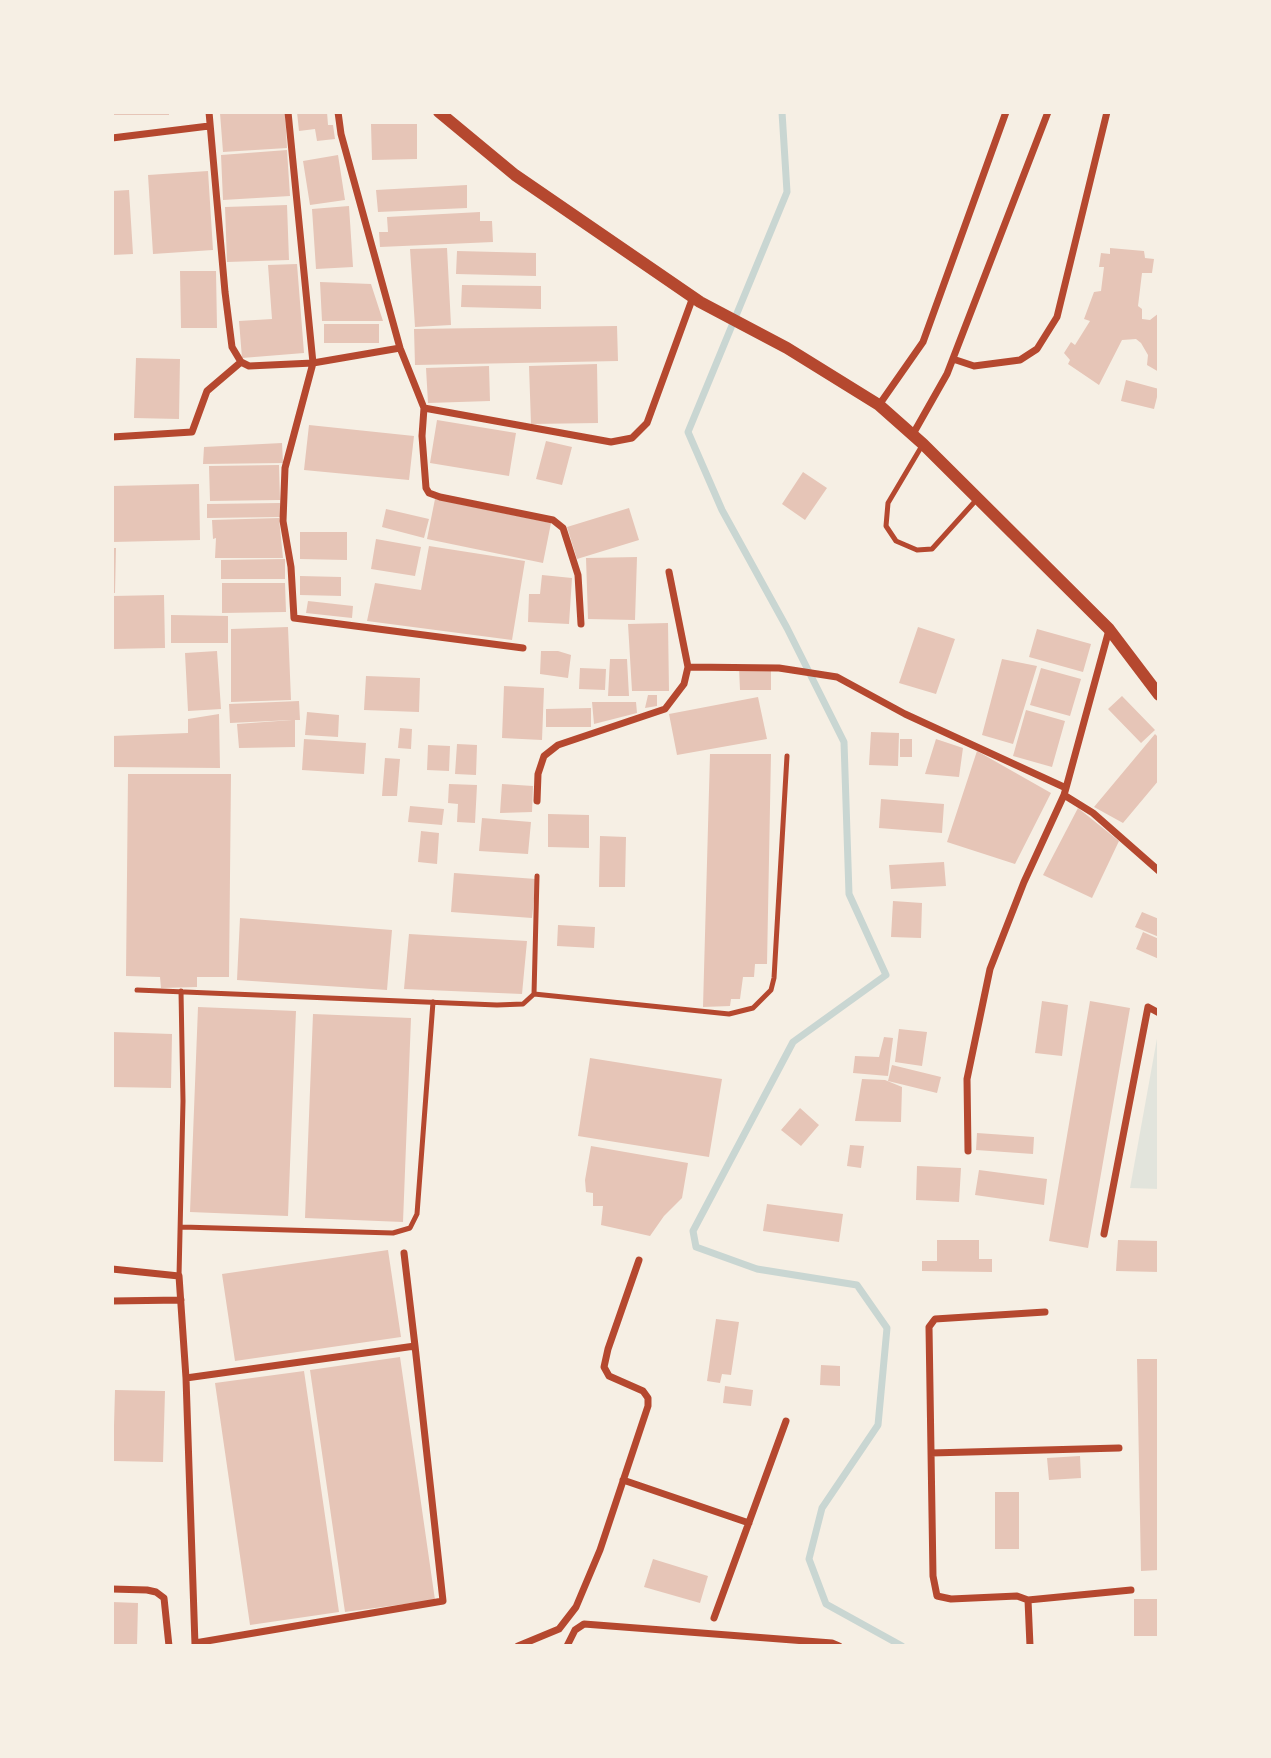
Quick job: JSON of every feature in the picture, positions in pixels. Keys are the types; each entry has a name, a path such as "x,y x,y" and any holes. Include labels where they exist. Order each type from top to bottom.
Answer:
{"street":[{"path":"209,112 225,292 232,346 241,362 249,366 313,363 400,348"},
{"path":"288,112 313,363 285,468 283,521 294,618 523,648"},
{"path":"338,112 341,134 400,348 424,408 424,478 429,493 553,520 562,528 578,575 581,624"},
{"path":"439,112 515,175 696,300 787,348 879,405 913,434 1109,629 1159,695"},
{"path":"879,405 923,342 1006,112"},
{"path":"913,434 947,374 1048,112"},
{"path":"953,359 974,366 1020,360 1037,348 1056,317 1107,112"},
{"path":"112,138 209,126"},
{"path":"424,408 611,442 632,438 647,423 696,300"},
{"path":"112,437 192,432 207,391 241,362"},
{"path":"537,801 538,774 544,756 558,745 665,709 684,684 688,667 669,572"},
{"path":"968,1150 967,1079 990,969 1024,882 1065,791 1109,629"},
{"path":"688,667 779,668 837,677 905,714 1065,791 1159,871"},
{"path":"1104,1234 1148,1007 1159,1013"},
{"path":"112,1269 179,1276 186,1378 195,1645 443,1601 404,1252"},
{"path":"518,1646 559,1629 576,1607 600,1550 649,1398 643,1391 609,1376 604,1367 639,1260"},
{"path":"112,1301 181,1300"},
{"path":"1045,1312 935,1318 929,1327 933,1576 937,1596 951,1599 1017,1596 1028,1600 1131,1590"},
{"path":"186,1378 415,1346"},
{"path":"714,1618 786,1421"},
{"path":"931,1453 1119,1448"},
{"path":"623,1480 749,1522"},
{"path":"112,1589 147,1590 164,1598 169,1646"},
{"path":"1028,1600 1030,1646"},
{"path":"567,1646 575,1630 584,1624 832,1643 839,1646"}],"lane":[{"path":"923,444 888,503 886,526 896,541 917,550 932,550 978,498"},
{"path":"137,990 523,1004 534,995 729,1014 753,1007 771,990 774,978 787,756"},
{"path":"534,995 537,876"},
{"path":"179,1276 182,1227 181,992"},
{"path":"182,1227 393,1233 410,1228 417,1214 433,1002"}],"shaded area":[{"path":"1158,1033 1159,1189 1130,1188"}],"building":[{"path":"112,112 169,112 169,115 112,115"},
{"path":"285,112 287,148 223,152 220,113"},
{"path":"297,112 327,112 328,125 333,125 335,139 317,141 315,129 299,131"},
{"path":"371,124 417,124 417,159 372,160"},
{"path":"287,150 290,196 223,200 221,155"},
{"path":"338,155 345,200 310,205 303,161"},
{"path":"208,171 213,250 153,254 148,175"},
{"path":"467,185 467,208 378,212 376,190"},
{"path":"129,190 133,254 112,255 112,191"},
{"path":"287,205 289,260 227,262 225,207"},
{"path":"349,206 353,267 316,269 312,209"},
{"path":"480,212 480,221 492,221 493,242 380,247 379,232 388,232 387,217"},
{"path":"447,248 451,325 415,327 410,249"},
{"path":"1110,248 1144,251 1145,258 1154,259 1152,273 1142,273 1138,306 1142,309 1142,319 1150,320 1159,313 1159,372 1147,365 1148,355 1141,343 1136,339 1122,340 1099,385 1068,364 1070,360 1064,353 1071,342 1075,345 1090,321 1084,319 1094,292 1101,291 1104,267 1099,267 1101,253 1110,254"},
{"path":"457,251 536,253 536,276 456,274"},
{"path":"297,264 304,353 242,358 239,321 272,319 268,265"},
{"path":"180,271 216,271 217,328 181,328"},
{"path":"320,282 371,284 383,321 322,321"},
{"path":"462,285 541,286 541,309 461,307"},
{"path":"324,324 379,324 379,343 324,343"},
{"path":"617,326 618,361 415,365 414,329"},
{"path":"136,358 180,359 179,419 134,418"},
{"path":"597,364 598,423 531,424 529,366"},
{"path":"489,366 490,401 428,403 426,368"},
{"path":"1126,380 1159,389 1154,409 1121,401"},
{"path":"437,420 516,433 509,476 430,463"},
{"path":"309,425 414,436 409,480 304,470"},
{"path":"546,441 572,447 562,485 536,479"},
{"path":"282,443 283,463 203,464 204,447"},
{"path":"279,465 280,500 210,501 209,466"},
{"path":"803,472 827,488 805,520 782,504"},
{"path":"199,484 200,540 112,542 112,486"},
{"path":"435,499 551,523 543,563 427,539"},
{"path":"280,503 280,517 207,518 207,504"},
{"path":"629,508 639,540 577,559 567,527"},
{"path":"386,509 429,519 424,538 382,527"},
{"path":"279,518 283,558 215,558 216,538 213,539 212,520"},
{"path":"300,532 347,532 347,560 300,559"},
{"path":"376,539 421,547 415,576 371,569"},
{"path":"429,546 525,561 512,640 367,621 375,583 421,590"},
{"path":"112,548 116,548 115,593 112,593"},
{"path":"637,557 635,620 588,619 586,558"},
{"path":"285,559 285,579 221,579 221,560"},
{"path":"542,575 572,578 569,624 528,622 529,594 540,594"},
{"path":"300,576 341,577 341,596 300,595"},
{"path":"222,583 285,583 286,612 222,613"},
{"path":"164,595 165,648 112,649 112,596"},
{"path":"308,601 353,606 352,618 306,613"},
{"path":"171,615 228,616 228,643 171,643"},
{"path":"668,623 669,691 632,691 628,624"},
{"path":"288,627 291,700 231,702 231,629"},
{"path":"918,627 955,639 936,694 899,683"},
{"path":"1037,629 1091,644 1083,672 1029,657"},
{"path":"217,651 221,709 188,711 185,653"},
{"path":"541,651 558,651 571,655 568,678 540,674"},
{"path":"610,659 627,659 629,696 608,696"},
{"path":"1002,659 1037,666 1013,744 982,735"},
{"path":"580,668 606,669 605,690 579,689"},
{"path":"739,668 771,670 771,690 740,690"},
{"path":"1041,668 1081,679 1070,716 1030,705"},
{"path":"366,676 420,678 419,712 364,710"},
{"path":"504,686 544,688 542,740 502,738"},
{"path":"648,695 657,695 657,706 645,708"},
{"path":"1122,696 1155,730 1141,743 1108,709"},
{"path":"758,697 767,739 677,755 669,714"},
{"path":"299,701 300,720 295,720 295,747 239,748 237,724 292,720 230,723 229,704"},
{"path":"592,702 636,702 637,713 594,724"},
{"path":"591,708 591,727 546,727 546,709"},
{"path":"1026,710 1065,721 1052,767 1013,756"},
{"path":"307,712 339,715 338,737 305,735"},
{"path":"219,714 220,768 112,767 112,736 188,733 188,719"},
{"path":"400,728 412,729 411,749 398,748"},
{"path":"871,732 899,733 898,766 869,765"},
{"path":"1155,734 1159,738 1159,780 1123,823 1094,807"},
{"path":"304,739 366,743 364,774 302,770"},
{"path":"900,739 912,739 912,757 900,757"},
{"path":"936,739 963,748 959,777 925,774"},
{"path":"457,744 477,745 476,775 455,774"},
{"path":"428,745 450,746 449,771 427,770"},
{"path":"977,751 1051,793 1015,864 947,842"},
{"path":"710,754 771,754 767,964 755,964 754,977 743,977 740,999 731,999 730,1006 703,1007"},
{"path":"385,758 400,759 397,796 382,796"},
{"path":"128,774 231,774 229,977 197,977 197,987 161,988 160,977 126,976"},
{"path":"449,784 477,785 475,823 457,822 458,804 448,803"},
{"path":"502,784 533,786 532,812 500,813"},
{"path":"881,799 944,804 942,833 879,828"},
{"path":"410,806 444,809 442,825 408,822"},
{"path":"1078,808 1119,841 1092,898 1043,875"},
{"path":"548,814 589,815 589,848 548,847"},
{"path":"482,818 531,822 528,854 479,851"},
{"path":"421,831 439,833 437,864 418,862"},
{"path":"600,836 626,837 625,887 599,887"},
{"path":"944,862 946,886 891,889 889,865"},
{"path":"454,873 536,879 532,918 451,912"},
{"path":"893,901 922,903 921,938 891,937"},
{"path":"1142,912 1159,919 1159,937 1135,927"},
{"path":"240,918 392,930 387,990 237,980"},
{"path":"558,925 595,927 594,948 557,946"},
{"path":"1143,932 1159,939 1159,959 1136,949"},
{"path":"409,934 527,941 522,994 404,989"},
{"path":"1042,1001 1068,1005 1062,1056 1035,1053"},
{"path":"1090,1001 1130,1008 1088,1248 1049,1241"},
{"path":"198,1007 296,1011 288,1216 190,1212"},
{"path":"313,1014 411,1018 403,1222 305,1218"},
{"path":"899,1029 927,1032 922,1066 895,1062"},
{"path":"112,1032 172,1034 171,1088 112,1087"},
{"path":"884,1037 893,1038 888,1076 853,1073 855,1056 879,1057"},
{"path":"590,1058 722,1079 709,1157 578,1136"},
{"path":"892,1065 941,1077 937,1093 888,1081"},
{"path":"862,1079 885,1080 902,1087 901,1122 855,1121"},
{"path":"800,1108 819,1125 801,1146 781,1130"},
{"path":"977,1133 1034,1137 1033,1154 976,1150"},
{"path":"850,1145 864,1146 861,1168 847,1166"},
{"path":"591,1146 688,1163 682,1198 664,1216 650,1236 601,1225 603,1206 593,1206 593,1193 586,1192 585,1180"},
{"path":"917,1166 961,1168 959,1202 916,1200"},
{"path":"979,1170 1047,1179 1044,1205 975,1195"},
{"path":"767,1204 843,1214 839,1242 763,1231"},
{"path":"937,1240 979,1240 979,1259 992,1259 992,1272 922,1271 922,1261 937,1261"},
{"path":"1118,1240 1159,1241 1159,1272 1116,1271"},
{"path":"388,1250 401,1337 235,1361 222,1274"},
{"path":"716,1319 739,1322 731,1375 722,1374 720,1383 707,1381"},
{"path":"400,1357 435,1600 345,1612 310,1370"},
{"path":"1137,1359 1159,1359 1159,1570 1141,1571"},
{"path":"821,1365 840,1366 840,1386 820,1385"},
{"path":"304,1371 339,1612 250,1625 215,1383"},
{"path":"725,1386 753,1390 751,1406 723,1403"},
{"path":"115,1390 165,1391 163,1462 113,1461"},
{"path":"1080,1456 1081,1478 1049,1480 1047,1458"},
{"path":"995,1492 1019,1492 1019,1549 995,1549"},
{"path":"653,1559 708,1576 700,1603 644,1587"},
{"path":"1134,1599 1159,1599 1159,1636 1134,1636"},
{"path":"112,1602 138,1603 137,1646 112,1646"}],"waterway":[{"path":"782,112 787,192 688,432 722,510 787,628 844,742 849,894 886,975 793,1042 693,1231 696,1247 757,1269 857,1285 887,1328 878,1425 822,1508 809,1559 826,1604 902,1646"}]}
